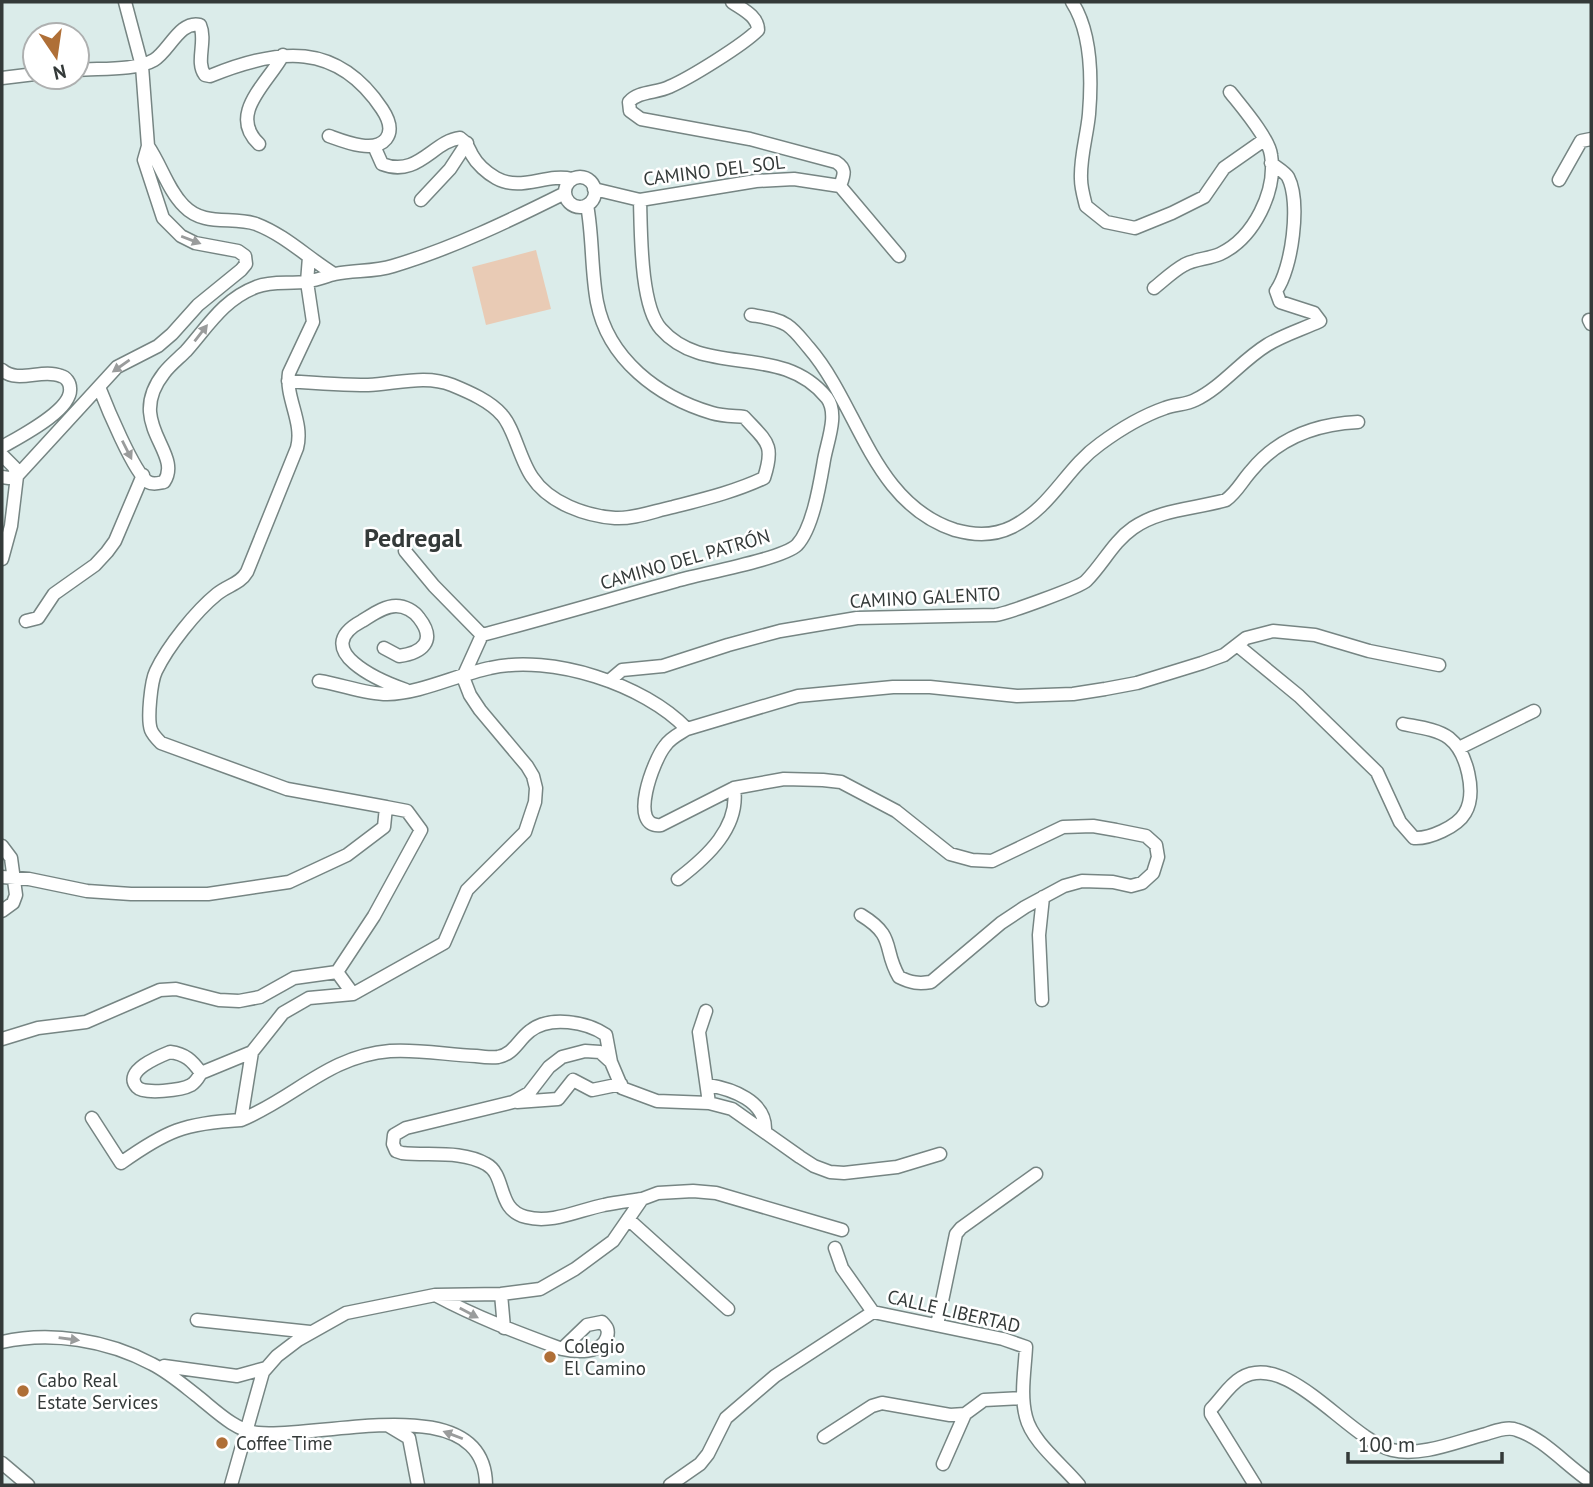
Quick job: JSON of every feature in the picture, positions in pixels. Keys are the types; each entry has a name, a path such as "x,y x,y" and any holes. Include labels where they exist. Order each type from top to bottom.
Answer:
{"street":[{"path":"2,477 17,476 117,367 158,346 198,305 246,264 245,256 238,251 195,243 181,236 163,218 144,160 148,146 142,66 125,2"},
{"path":"732,2 754,17 758,30 680,82 658,92 632,98 629,102 630,111 642,119 750,139 836,162 842,166 845,173 840,186 899,256"},
{"path":"1072,2 1080,15 1088,45 1089,113 1081,180 1086,206 1106,222 1135,228 1204,197 1224,169 1264,141"},
{"path":"91,69 142,66 158,57 185,27 194,23 200,25 204,33 201,70 205,75 210,76 283,55 310,57 344,69 354,76 373,97 389,122 386,139 374,146 329,136"},
{"path":"259,144 249,134 246,123 248,109 283,55"},
{"path":"2,78 21,76"},
{"path":"1154,288 1185,264 1221,254 1248,231 1266,203 1271,153 1250,117 1230,92"},
{"path":"374,146 382,164 391,167 425,160 452,139 460,138 467,143 477,163 497,178 510,183 530,183 555,177 586,178 594,189 594,195 587,205 573,205 565,193 565,188 572,179"},
{"path":"1559,180 1581,141 1591,139"},
{"path":"421,201 450,169 467,143"},
{"path":"148,146 171,188 185,207 214,221 237,220 255,224 286,240 334,274"},
{"path":"751,315 773,319 794,331 823,366 886,478 909,503 952,529 969,534 998,532 1028,518 1046,503 1101,444 1157,411 1195,401 1268,344 1320,321 1314,313 1280,302 1276,291 1282,283 1293,233 1295,207 1287,176 1271,163"},
{"name":"CAMINO DEL SOL","path":"594,189 640,200 756,181 794,179 840,186"},
{"path":"99,387 124,444 143,475 148,482 164,482 169,475 169,469 152,426 149,412 152,392 164,373 230,301 256,287 271,283 307,282 334,274 392,266 487,232 565,193"},
{"path":"640,200 644,273 651,308 659,327 685,348 709,356 768,363 803,376 828,400 846,407"},
{"path":"288,382 368,385 431,379 449,383 480,398 503,416 523,463 533,480 548,495 577,510 602,516 638,516 708,499 764,478 771,457 765,439 744,417 714,414 654,387 630,366 607,334 597,301 587,205"},
{"path":"2,1039 38,1028 86,1022 160,990 176,989 219,1000 239,1001 260,997 294,978 337,972 374,916 421,830 407,811 287,789 161,743 151,731 149,713 155,673 177,639 206,605 219,592 242,580 297,448 300,438 299,424 288,382 289,373 313,322 307,282 309,257"},
{"path":"2,370 13,376 62,376 71,390 67,402 60,409 2,447"},
{"name":"CAMINO DEL PATRÓN","path":"482,635 720,571 794,548 808,526 823,467 832,417 828,400"},
{"name":"CAMINO GALENTO","path":"609,681 622,670 663,666 780,631 858,618 995,615 1015,611 1081,585 1126,534 1145,521 1226,500 1235,493 1251,470 1288,439 1309,430 1358,422"},
{"path":"2,455 14,467 17,476 11,526 2,559"},
{"path":"26,621 38,618 54,594 95,565 107,552 115,541 143,475"},
{"path":"201,1073 182,1053 170,1052 141,1067 135,1082 137,1087 144,1091 183,1089 194,1084 201,1073 251,1052 283,1013 309,998 353,994 444,943 467,890 525,832 535,802 533,776 470,695 463,677 482,635 434,586 405,551"},
{"path":"384,648 399,656 420,650 426,643 424,623 406,608 394,606 382,609 349,629 343,638 344,650 350,661 359,669 410,692"},
{"path":"861,915 876,924 886,936 899,977 920,984 931,982 1001,923 1043,897 1082,881 1113,882 1131,886 1142,883 1153,873 1157,858 1156,845 1146,836 1136,834 1093,826 1063,827 992,861 972,860 950,854 896,811 841,782 784,779 733,788 661,825 654,825 649,823 644,803 648,783 663,747 687,729 798,696 893,687 930,687 1017,696 1073,694 1160,676 1224,654 1255,635 1290,631 1315,635 1379,653 1439,664"},
{"path":"1237,645 1299,696 1377,772 1400,822 1414,838 1436,833 1457,822 1465,814 1470,788 1459,748 1444,735 1403,723"},
{"path":"319,681 386,694 410,692 494,667 526,663 556,667 609,681 659,705 687,729"},
{"path":"1459,748 1534,712"},
{"path":"678,879 702,860 732,820 736,803 733,788"},
{"path":"7,877 87,891 131,894 208,894 289,882 347,855 384,827 386,807"},
{"path":"2,846 11,858 7,877 16,895 13,903 2,911"},
{"path":"1042,999 1039,935 1043,897"},
{"path":"337,972 353,994"},
{"path":"706,1011 699,1032 709,1103"},
{"path":"92,1118 121,1163 148,1143 178,1128 210,1121 241,1120 265,1110 329,1068 359,1056 389,1051 416,1051 498,1057 516,1049 530,1030 563,1021 596,1028 606,1035 611,1062 622,1088 657,1101 709,1103 740,1113 800,1157 830,1172 897,1167 940,1154"},
{"path":"513,1102 529,1093 549,1068 562,1057 584,1051 600,1052 611,1062"},
{"path":"241,1120 251,1052"},
{"path":"621,1084 592,1090 573,1080 558,1099 513,1102 406,1128 394,1135 393,1144 396,1151 402,1153 465,1157 488,1165 499,1181 502,1196 513,1211 526,1217 556,1218 670,1191 716,1193 842,1230"},
{"path":"708,1085 735,1091 760,1109 765,1120 765,1130"},
{"path":"937,1325 956,1234 1036,1174"},
{"path":"231,1485 248,1432 261,1376 284,1350 336,1317 357,1310 435,1295 501,1294 540,1289 575,1269 612,1241 642,1199"},
{"path":"628,1219 728,1309"},
{"name":"CALLE LIBERTAD","path":"835,1248 842,1268 873,1312 1003,1339 1026,1347 1023,1398"},
{"path":"501,1294 504,1328"},
{"path":"435,1295 479,1318 562,1349"},
{"name":"CALLE LIBERTAD","path":"670,1485 700,1464 726,1419 775,1376 873,1312"},
{"path":"197,1320 310,1332"},
{"path":"2,1342 29,1337 65,1338 101,1345 176,1369 233,1376 266,1368"},
{"path":"151,1363 248,1432 276,1434 366,1425 411,1425 439,1430 464,1439 476,1449 483,1462 486,1485"},
{"path":"1255,1485 1212,1419 1211,1409 1242,1377 1268,1374 1296,1383 1358,1433 1385,1448 1409,1452 1516,1429 1537,1441 1591,1482"},
{"path":"943,1464 965,1414 992,1398 1023,1398 1026,1419 1035,1435 1079,1485"},
{"path":"824,1437 872,1406 882,1403 950,1415 965,1414"},
{"path":"389,1426 409,1438 418,1485"},
{"path":"2,1463 19,1482"}],"shaded area":[{"path":"536,250 551,309 486,325 472,267"}],"place":[{"name":"Colegio El Camino","path":"550,1357"},
{"name":"Cabo Real Estate Services","path":"23,1391"},
{"name":"Coffee Time","path":"222,1443"}],"district":[{"name":"Pedregal","path":"413,537"}]}
